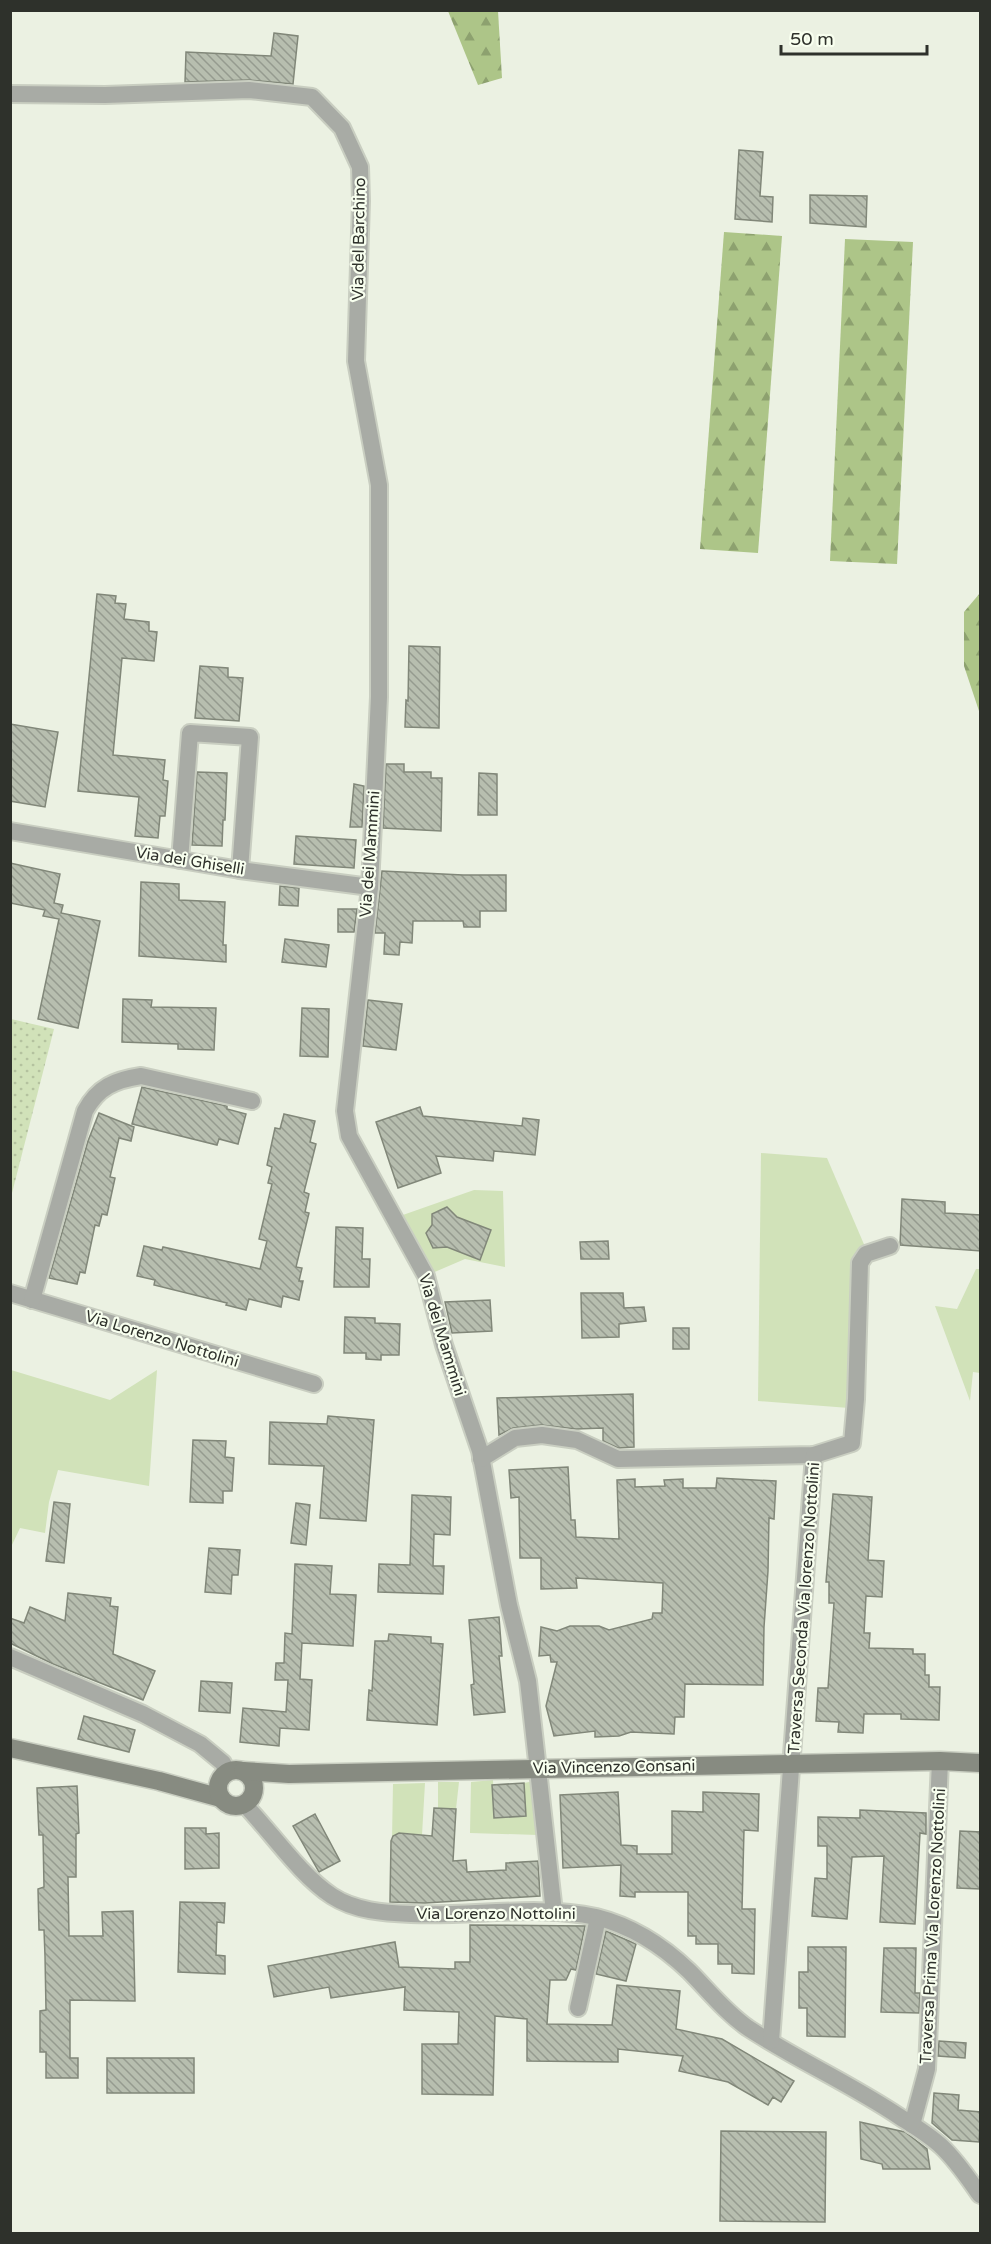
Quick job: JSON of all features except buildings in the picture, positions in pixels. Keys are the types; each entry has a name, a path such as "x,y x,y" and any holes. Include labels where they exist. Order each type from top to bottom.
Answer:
{"street":[{"name":"Via del Barchino","path":"10,94 105,96 259,91 312,97 342,128 360,167 356,361 379,485 379,697"},
{"name":"Via dei Mammini","path":"379,697 370,887 346,1084 345,1111 349,1136 426,1276 444,1345 481,1459 509,1605 528,1681 554,1912"},
{"path":"180,860 190,733 250,737 240,870"},
{"name":"Via dei Ghiselli","path":"10,831 240,870 370,887"},
{"path":"32,1300 85,1111 94,1096 122,1079 141,1076 252,1101"},
{"name":"Traversa Seconda Via lorenzo Nottolini","path":"771,2041 814,1455 852,1443 856,1399 860,1263 866,1254 890,1246"},
{"name":"Via Lorenzo Nottolini","path":"10,1293 314,1384"},
{"path":"481,1459 515,1438 542,1435 577,1440 618,1458 814,1455"},
{"path":"10,1657 143,1714 200,1744 223,1764 227,1781 224,1802 234,1806 250,1799 251,1778 227,1781 182,1786 10,1748"},
{"name":"Via Vincenzo Consani","path":"940,1761 981,1757"},
{"name":"Via Vincenzo Consani","path":"227,1781 289,1774 538,1768 940,1761 981,1763"},
{"name":"Traversa Prima Via Lorenzo Nottolini","path":"912,2125 927,2069 940,1761"},
{"name":"Via Vincenzo Consani","path":"250,1799 270,1782 289,1774"},
{"name":"Via Lorenzo Nottolini","path":"250,1799 271,1832 317,1885 347,1905 390,1913 425,1915 554,1912 598,1918 624,1926 648,1938 666,1950 730,2015 854,2088 940,2145 962,2168 981,2195"},
{"path":"578,2008 598,1918"}],"green space":[{"path":"448,11 498,11 502,78 478,85"},
{"path":"724,232 782,236 758,553 700,549"},
{"path":"845,239 913,242 897,564 830,561"},
{"path":"980,593 980,714 964,666 964,612"},
{"path":"10,1019 54,1029 11,1197"},
{"path":"761,1153 827,1158 866,1249 849,1408 758,1401"},
{"path":"474,1190 503,1191 505,1267 465,1259 430,1274 400,1216"},
{"path":"976,1269 980,1269 980,1373 973,1372 970,1401 935,1306 957,1309"},
{"path":"11,1370 110,1400 157,1370 149,1486 58,1470 49,1502 45,1533 20,1528 11,1547"},
{"path":"493,1780 494,1818 526,1816 524,1783 534,1781 538,1835 470,1833 471,1782"},
{"path":"438,1782 459,1782 456,1809 438,1808"},
{"path":"425,1783 422,1835 399,1833 392,1839 393,1784"}]}
